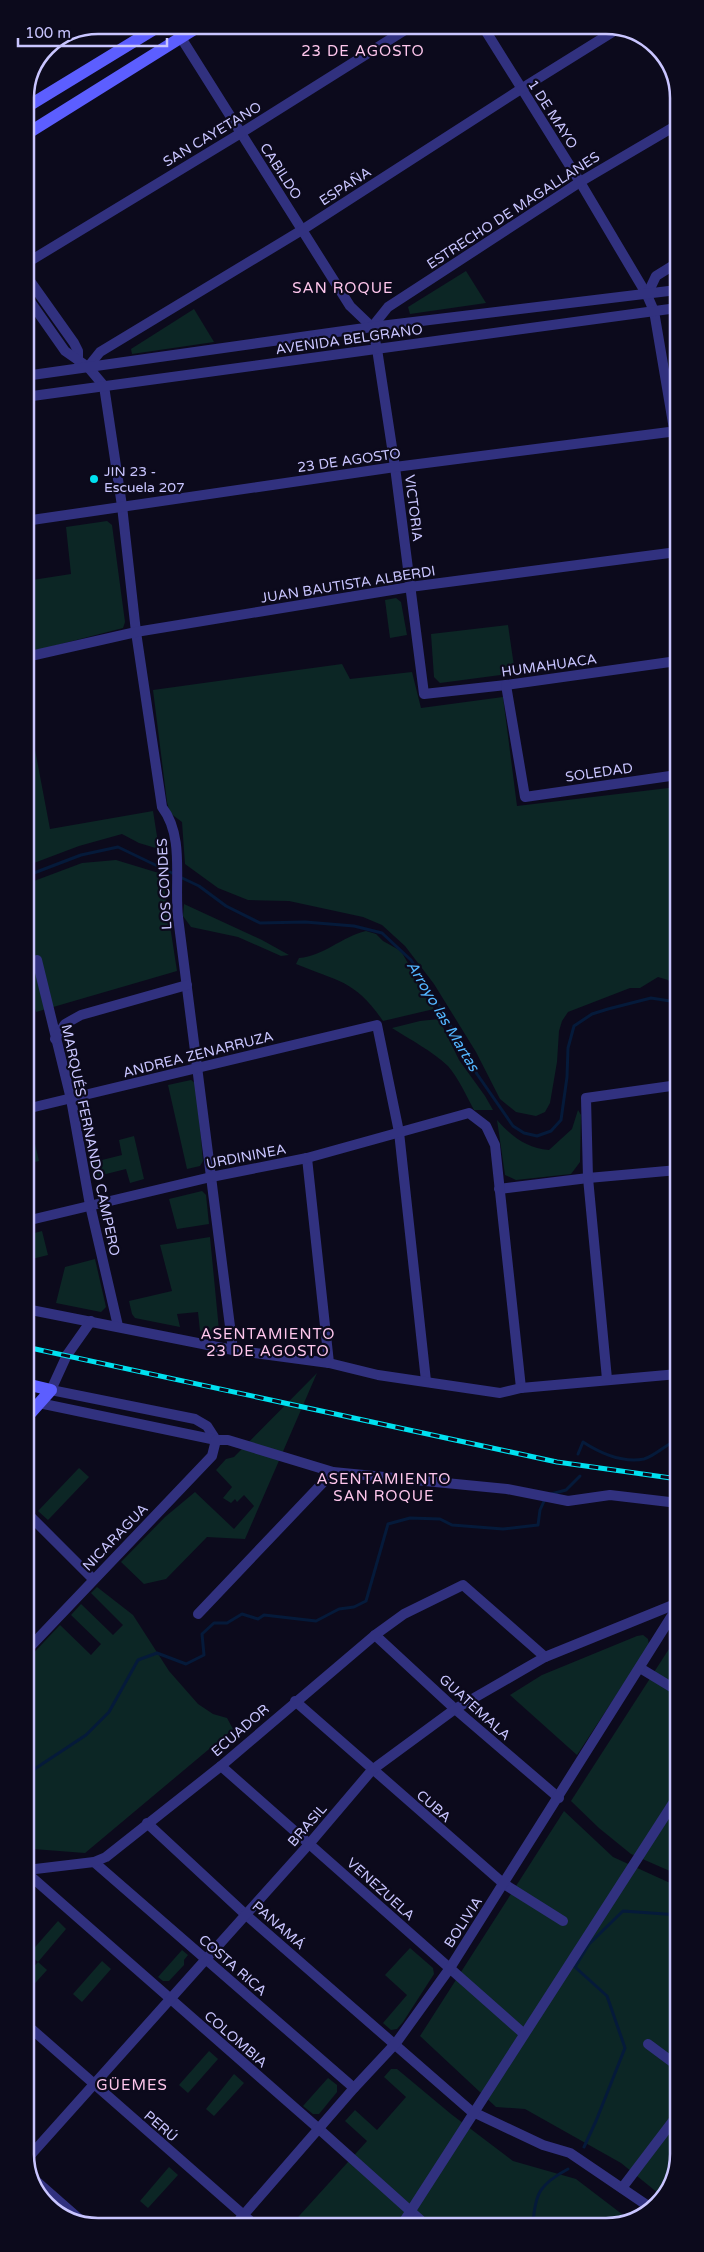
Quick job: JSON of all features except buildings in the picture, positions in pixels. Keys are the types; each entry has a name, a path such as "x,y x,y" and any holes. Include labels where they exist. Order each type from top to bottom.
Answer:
{"street":[{"path":"34,103 147,34"},
{"name":"CABILDO","path":"178,34 350,306 372,327"},
{"path":"34,129 186,34"},
{"name":"SAN CAYETANO","path":"34,259 399,34"},
{"name":"1 DE MAYO","path":"487,34 647,294 654,311 670,399"},
{"name":"ESPAÑA","path":"88,367 100,352 302,230 609,34"},
{"name":"ESTRECHO DE MAGALLANES","path":"372,327 388,307 580,182 670,128"},
{"path":"647,294 656,276 670,267"},
{"path":"34,287 74,343 78,351 78,360"},
{"name":"AVENIDA BELGRANO","path":"34,375 372,327 670,291"},
{"path":"34,307 65,351 88,367 104,386"},
{"name":"AVENIDA BELGRANO","path":"34,396 670,309"},
{"name":"VICTORIA","path":"372,327 395,467 424,694"},
{"name":"LOS CONDES","path":"104,386 122,506 136,632 162,807 170,817 175,833 178,914 233,1350"},
{"name":"23 DE AGOSTO","path":"34,520 395,467 670,433"},
{"name":"JUAN BAUTISTA ALBERDI","path":"34,655 136,632 410,587 670,553"},
{"name":"HUMAHUACA","path":"424,694 506,685 670,662"},
{"name":"SOLEDAD","path":"506,685 525,797 670,776"},
{"name":"MARQUÉS FERNANDO CAMPERO","path":"36,960 70,1099 90,1205 118,1326"},
{"path":"55,1039 65,1024 81,1015 187,985"},
{"name":"ANDREA ZENARRUZA","path":"34,1107 377,1025 399,1132"},
{"path":"607,1379 588,1178 586,1098 670,1086"},
{"name":"URDININEA","path":"34,1218 211,1177 307,1158 469,1113 486,1126 495,1145 499,1189"},
{"path":"399,1132 426,1381"},
{"path":"307,1158 329,1363"},
{"path":"521,1388 499,1189 670,1171"},
{"path":"34,1310 233,1350 329,1363 378,1375 500,1393 521,1388 670,1375"},
{"path":"34,1401 51,1390 67,1355 91,1321"},
{"path":"34,1386 195,1419 207,1426 216,1440"},
{"path":"34,1402 216,1440 228,1440 268,1450 317,1468 334,1472 507,1489 568,1501 610,1494 670,1502"},
{"name":"NICARAGUA","path":"34,1642 212,1456 216,1440"},
{"path":"198,1614 334,1472"},
{"path":"34,1520 93,1579"},
{"name":"ECUADOR","path":"34,1871 94,1862 106,1858 147,1823 221,1766 295,1701 375,1635 404,1614 463,1585 545,1657"},
{"name":"BRASIL","path":"34,2151 92,2084 310,1844 372,1770 455,1709 545,1657 670,1608"},
{"name":"BOLIVIA","path":"244,2216 354,2088 396,2044 450,1968 670,1618"},
{"name":"GUATEMALA","path":"375,1635 455,1709 558,1798"},
{"path":"640,1668 670,1687"},
{"name":"CUBA","path":"295,1701 504,1884 563,1920"},
{"name":"VENEZUELA","path":"221,1766 523,2033"},
{"path":"406,2218 523,2033 670,1808"},
{"name":"PANAMÁ","path":"147,1823 245,1914 473,2112 543,2145 570,2153 646,2205"},
{"name":"COSTA RICA","path":"94,1862 354,2088"},
{"name":"COLOMBIA","path":"34,1878 418,2218"},
{"name":"PERÚ","path":"34,2032 246,2218"},
{"path":"648,2044 670,2060"},
{"path":"622,2188 670,2125"},
{"path":"41,2185 72,2213"}],"green space":[{"path":"466,271 486,303 410,314 408,307"},
{"path":"194,309 214,342 132,354 131,349"},
{"path":"107,521 112,525 125,622 123,628 34,651 34,580 71,574 66,527"},
{"path":"396,598 401,602 407,635 390,638 385,600"},
{"path":"508,625 515,673 440,683 434,677 431,634"},
{"path":"342,664 350,679 412,672 421,708 503,697 517,806 670,788 670,982 658,977 640,988 630,988 568,1012 562,1021 559,1031 557,1062 550,1103 545,1112 536,1116 516,1112 500,1099 476,1052 434,984 405,946 382,925 363,917 289,901 248,900 218,888 185,864 182,822 170,813 167,802 153,690"},
{"path":"34,744 50,829 153,811 159,849 139,843 122,834 79,846 34,863"},
{"path":"116,860 162,874 177,971 36,1012 34,1005 34,881 82,863"},
{"path":"184,904 262,940 289,955 281,956 238,937 191,927 183,916"},
{"path":"366,931 376,934 383,941 401,951 434,1009 383,1021 364,997 355,990 335,979 296,964 299,958 316,954 348,937"},
{"path":"439,1019 459,1060 493,1110 474,1110 448,1066 392,1028 420,1021"},
{"path":"191,1080 196,1084 203,1161 200,1166 187,1169 168,1085"},
{"path":"578,1110 581,1115 580,1162 571,1174 516,1180 505,1175 497,1120 520,1141 534,1147 549,1150 572,1129"},
{"path":"134,1136 144,1179 130,1183 126,1169 98,1176 94,1162 122,1155 119,1140"},
{"path":"34,1140 39,1161 34,1162"},
{"path":"202,1191 206,1195 209,1224 177,1229 169,1199"},
{"path":"42,1231 48,1255 34,1258 34,1233"},
{"path":"210,1237 219,1330 214,1334 200,1331 198,1312 177,1314 180,1327 135,1318 129,1301 172,1291 160,1245"},
{"path":"95,1259 106,1307 101,1312 56,1303 65,1267"},
{"path":"317,1373 245,1539 207,1537 166,1579 144,1584 121,1562 165,1517 195,1492 234,1529 254,1506 244,1495 237,1502 235,1499 231,1503 223,1498 232,1487 216,1470 226,1459 234,1457"},
{"path":"79,1468 89,1477 48,1520 38,1511"},
{"path":"97,1587 133,1615 169,1671 198,1704 213,1714 227,1718 233,1729 85,1853 34,1849 34,1653 60,1625 91,1655 101,1644 71,1615 81,1604 113,1635 123,1625 91,1593"},
{"path":"643,1635 648,1639 649,1645 577,1755 510,1695 542,1675"},
{"path":"670,1647 670,1871 631,1854 599,1828 571,1801"},
{"path":"564,1811 613,1857 670,1883 670,2163 664,2183 657,2193 621,2163 525,2109 496,2107 420,2036"},
{"path":"58,1921 66,1929 38,1962 34,1958 34,1948"},
{"path":"410,1948 433,1968 434,1974 403,2022 397,2029 391,2030 383,2023 407,1995 385,1975"},
{"path":"182,1950 188,1955 184,1960 184,1965 169,1981 163,1981 158,1977"},
{"path":"102,1961 111,1969 82,2002 73,1994"},
{"path":"38,1962 47,1970 34,1984 34,1966"},
{"path":"209,2051 218,2059 188,2093 179,2085"},
{"path":"391,2069 397,2069 451,2114 513,2161 576,2179 624,2216 615,2218 297,2218 367,2141 345,2121 355,2110 377,2130 406,2097 384,2077"},
{"path":"234,2074 244,2083 214,2116 206,2109"},
{"path":"328,2078 337,2085 337,2092 319,2114 313,2114 303,2106"},
{"path":"169,2167 178,2175 148,2208 140,2201"}],"waterway":[{"name":"Arroyo las Martas","path":"34,873 81,855 118,847 174,874"},
{"name":"Arroyo las Martas","path":"180,877 199,886 226,906 260,923 305,922 354,926 382,933 411,960 443,1012 477,1074 513,1126 524,1133 537,1136 551,1131 561,1120 567,1077 568,1048 574,1026 592,1014 608,1009 651,998 670,1001"},
{"path":"578,1454 583,1442 612,1456 636,1460 644,1459 670,1444"},
{"path":"551,1494 566,1490 580,1476"},
{"path":"34,1769 86,1735 109,1712 138,1660 157,1653 186,1664 204,1655 202,1634 214,1623 227,1623 242,1614 258,1619 264,1615 316,1621 339,1609 354,1607 366,1601 388,1524 410,1518 440,1519 452,1525 503,1529 538,1525 540,1510 545,1499"},
{"path":"584,2147 625,2048 607,1996 575,1967 589,1944 623,1911 670,1914"},
{"path":"534,2218 535,2204 541,2190 551,2180 568,2169"}],"railway":[{"path":"34,1349 557,1462 670,1478"}],"place":[{"name":"JIN 23 - Escuela 207","path":"94,479"}],"district":[{"name":"23 DE AGOSTO","path":"363,51"},
{"name":"SAN ROQUE","path":"343,288"},
{"name":"ASENTAMIENTO 23 DE AGOSTO","path":"268,1342"},
{"name":"ASENTAMIENTO SAN ROQUE","path":"384,1488"},
{"name":"GÜEMES","path":"132,2085"}]}
